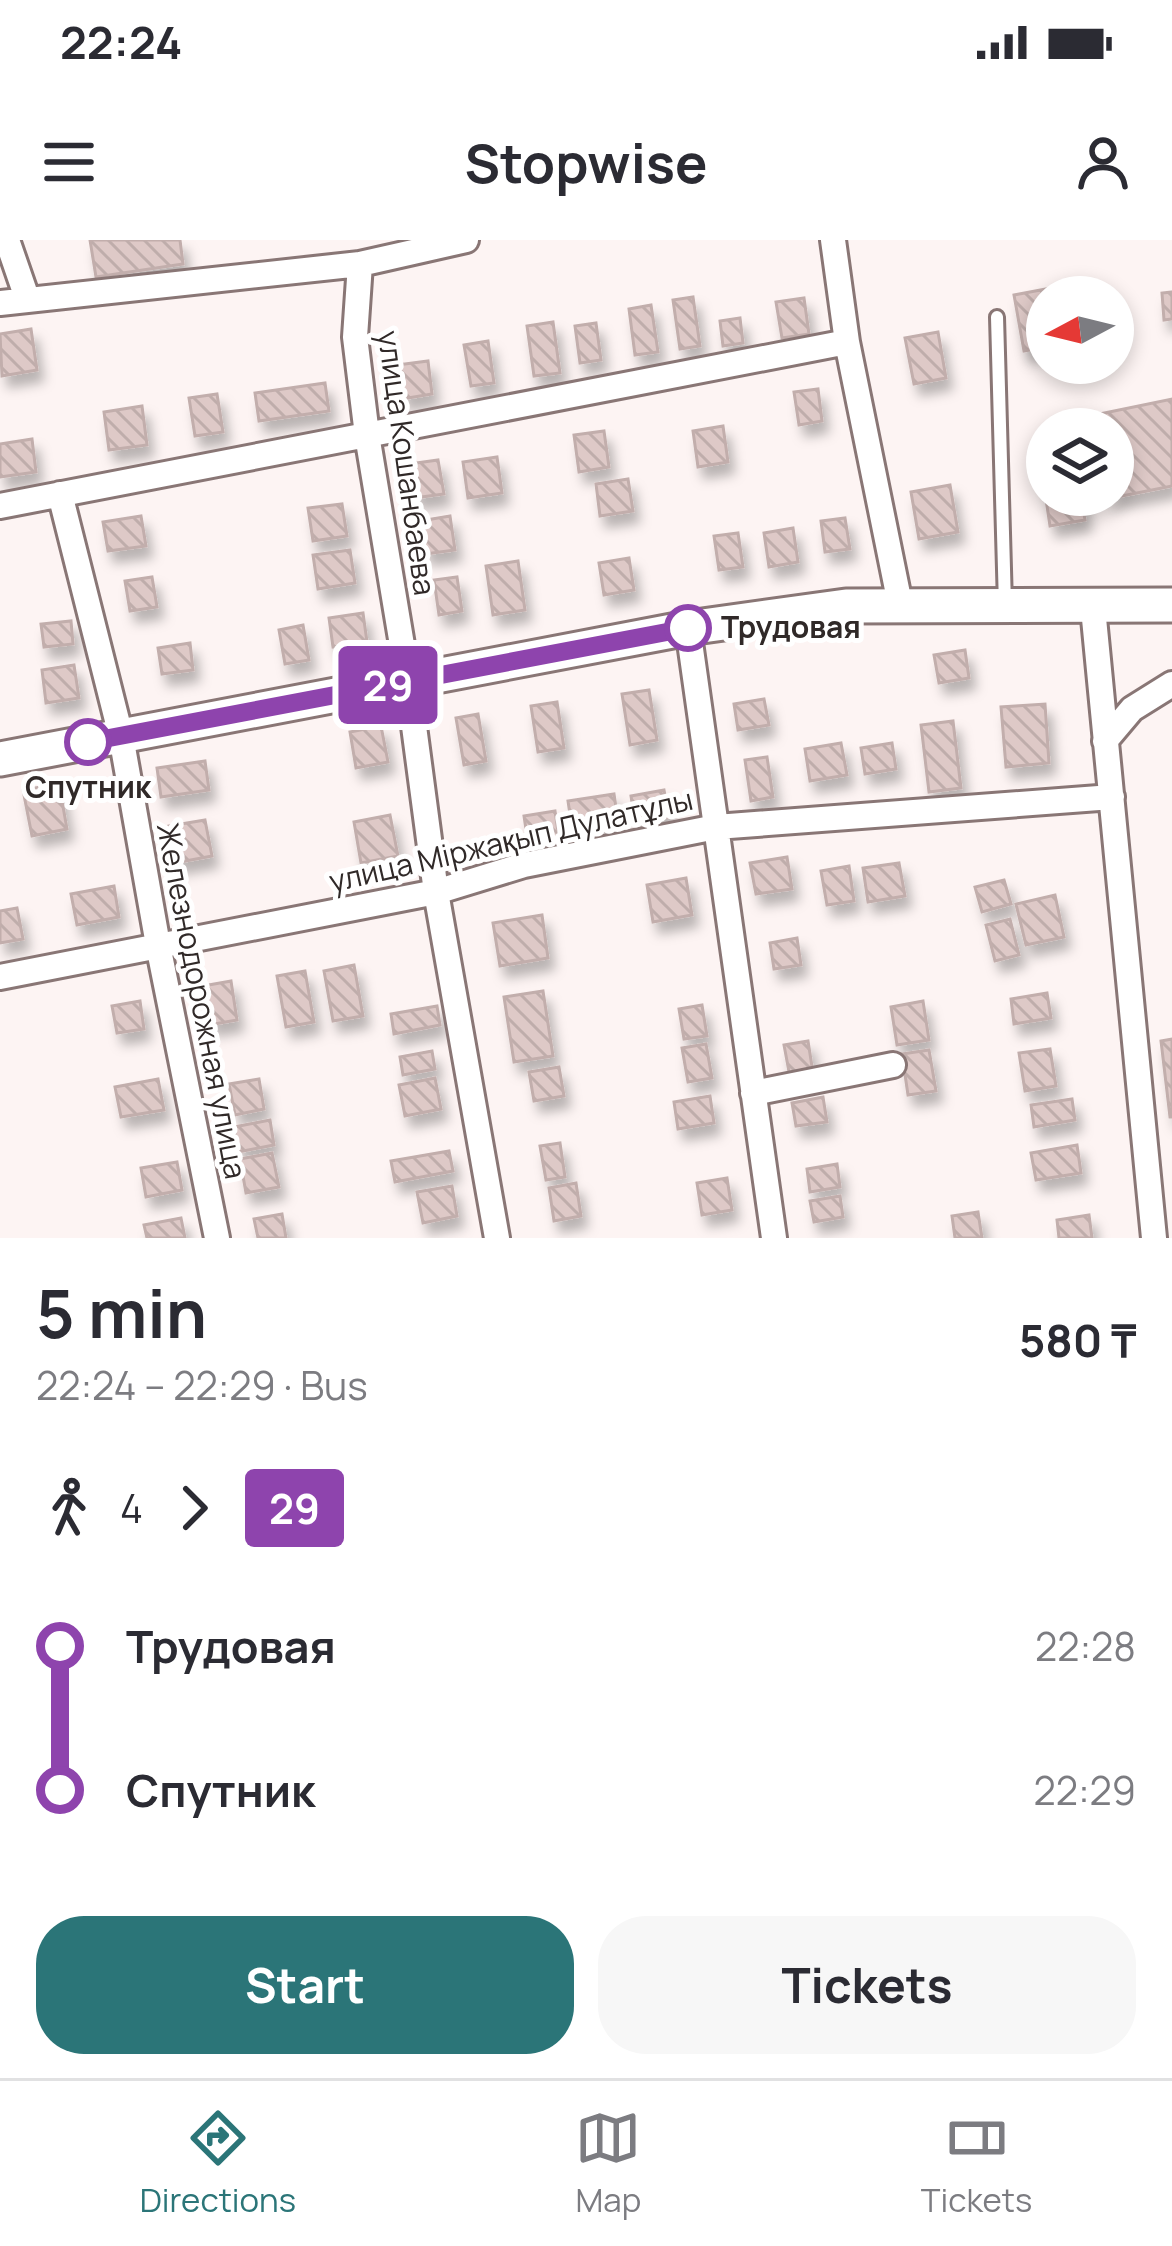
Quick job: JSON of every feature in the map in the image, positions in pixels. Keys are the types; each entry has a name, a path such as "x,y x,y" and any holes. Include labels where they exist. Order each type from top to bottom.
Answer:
{"main road":[{"path":"0,758 688,628 846,606 1172,604"}],"street":[{"path":"8,240 27,298"},
{"path":"0,302 360,264 466,240"},
{"path":"833,240 847,342 899,604"},
{"name":"улица Кошанбаева","path":"360,264 355,337 368,435 436,892 497,1238"},
{"path":"0,506 847,342"},
{"name":"Железнодорожная улица","path":"60,494 121,736 217,1238"},
{"path":"1093,608 1154,1238"},
{"path":"688,628 774,1238"},
{"path":"1106,741 1132,709 1172,684"},
{"name":"улица Міржақып Дулатұлы","path":"0,977 436,892 524,865 716,826 1112,797"},
{"path":"753,1093 893,1065"}],"lane":[{"path":"997,317 1005,606"}],"building":[{"path":"90,240 180,240 183,264 96,277"},
{"path":"1172,292 1172,319 1164,320 1162,293"},
{"path":"1026,293 1026,351 1024,351 1014,295"},
{"path":"693,297 700,346 680,349 673,300"},
{"path":"804,298 809,334 782,338 776,302"},
{"path":"651,305 658,352 635,355 629,309"},
{"path":"740,318 743,343 723,346 720,321"},
{"path":"553,322 560,373 534,376 527,326"},
{"path":"596,323 601,360 580,363 575,326"},
{"path":"31,329 37,370 2,376 0,334"},
{"path":"938,332 946,378 914,384 905,338"},
{"path":"488,341 494,383 471,386 464,345"},
{"path":"428,361 432,394 402,399 397,365"},
{"path":"325,383 329,411 259,421 255,393"},
{"path":"818,389 822,421 799,425 794,392"},
{"path":"217,394 223,432 195,436 189,398"},
{"path":"1172,399 1172,486 1134,494 1134,408 1129,408"},
{"path":"142,406 147,445 109,450 104,412"},
{"path":"723,426 728,462 698,467 693,431"},
{"path":"604,431 609,467 579,472 574,435"},
{"path":"32,439 36,472 0,477 0,444"},
{"path":"497,457 502,493 468,498 463,462"},
{"path":"438,460 444,494 414,498 409,464"},
{"path":"628,479 633,511 600,516 596,484"},
{"path":"950,485 958,532 919,539 911,492"},
{"path":"342,504 347,536 313,541 308,508"},
{"path":"141,516 146,546 108,551 103,522"},
{"path":"450,516 455,550 425,554 420,521"},
{"path":"1049,516 1084,516 1085,520 1050,526"},
{"path":"845,518 850,549 825,552 821,521"},
{"path":"793,528 798,562 769,567 764,533"},
{"path":"738,533 743,567 719,570 714,536"},
{"path":"350,550 355,583 318,589 313,555"},
{"path":"629,558 634,590 604,595 599,563"},
{"path":"518,561 525,610 493,615 486,566"},
{"path":"152,577 157,607 130,611 125,581"},
{"path":"457,577 462,611 439,615 434,580"},
{"path":"363,613 367,642 333,647 329,618"},
{"path":"71,621 73,644 44,647 41,624"},
{"path":"303,625 309,660 285,664 279,630"},
{"path":"190,643 193,670 162,674 158,648"},
{"path":"965,650 969,678 939,683 934,655"},
{"path":"74,665 79,698 46,703 42,670"},
{"path":"649,690 657,740 630,745 622,694"},
{"path":"764,699 769,725 738,730 734,704"},
{"path":"557,702 564,748 538,752 531,706"},
{"path":"1045,704 1049,763 1006,767 1001,707"},
{"path":"478,714 486,761 464,765 456,718"},
{"path":"953,721 961,788 929,792 921,725"},
{"path":"381,726 388,762 356,768 350,732"},
{"path":"841,743 847,775 810,781 805,749"},
{"path":"892,743 896,769 865,774 861,748"},
{"path":"767,757 773,797 751,801 745,760"},
{"path":"205,761 209,790 161,797 157,768"},
{"path":"59,784 67,829 32,836 23,790"},
{"path":"664,790 669,817 635,822 631,796"},
{"path":"614,794 618,821 572,828 568,801"},
{"path":"555,811 559,838 528,843 524,816"},
{"path":"390,815 398,856 361,863 354,822"},
{"path":"205,820 212,856 175,863 169,826"},
{"path":"787,857 792,889 756,894 750,863"},
{"path":"899,863 905,896 868,902 863,868"},
{"path":"849,866 854,901 827,905 821,871"},
{"path":"686,878 692,915 653,922 647,885"},
{"path":"1004,880 1011,904 982,912 975,887"},
{"path":"114,886 119,917 77,925 71,894"},
{"path":"1055,895 1064,937 1026,945 1016,904"},
{"path":"17,908 23,939 0,943 0,911"},
{"path":"542,915 548,958 500,966 493,923"},
{"path":"1010,919 1019,955 995,961 986,925"},
{"path":"797,938 801,965 774,969 770,943"},
{"path":"354,965 363,1016 333,1021 324,971"},
{"path":"305,971 314,1022 286,1027 277,976"},
{"path":"231,981 237,1020 209,1025 203,986"},
{"path":"543,991 553,1056 514,1062 504,997"},
{"path":"1047,993 1051,1018 1014,1024 1011,999"},
{"path":"140,1001 144,1029 117,1033 112,1006"},
{"path":"923,1001 929,1040 897,1045 891,1007"},
{"path":"702,1005 707,1036 684,1039 679,1009"},
{"path":"437,1006 440,1025 394,1034 391,1014"},
{"path":"1172,1039 1172,1117 1170,1117 1161,1041"},
{"path":"808,1041 813,1073 790,1077 784,1045"},
{"path":"706,1044 712,1078 688,1082 682,1048"},
{"path":"1050,1049 1056,1086 1025,1091 1019,1053"},
{"path":"929,1050 936,1091 908,1095 902,1054"},
{"path":"432,1051 435,1069 403,1075 400,1057"},
{"path":"559,1067 564,1096 534,1101 529,1072"},
{"path":"435,1078 441,1109 405,1116 399,1085"},
{"path":"158,1079 164,1110 121,1117 115,1087"},
{"path":"259,1079 264,1109 235,1115 229,1084"},
{"path":"710,1096 714,1123 678,1129 674,1102"},
{"path":"823,1097 827,1122 796,1126 792,1103"},
{"path":"1072,1099 1075,1120 1034,1127 1031,1105"},
{"path":"270,1120 274,1145 238,1152 234,1127"},
{"path":"560,1143 565,1177 546,1180 540,1146"},
{"path":"1077,1145 1081,1173 1036,1180 1031,1153"},
{"path":"449,1151 453,1171 395,1182 391,1161"},
{"path":"272,1153 279,1187 246,1193 240,1159"},
{"path":"177,1162 182,1190 146,1197 141,1168"},
{"path":"837,1164 840,1187 810,1192 807,1169"},
{"path":"727,1178 732,1210 702,1215 697,1183"},
{"path":"576,1183 581,1216 554,1221 549,1188"},
{"path":"452,1186 457,1216 423,1223 417,1192"},
{"path":"840,1196 843,1217 814,1222 810,1201"},
{"path":"978,1212 982,1238 955,1238 952,1216"},
{"path":"282,1214 286,1238 258,1238 254,1219"},
{"path":"1089,1215 1092,1238 1059,1238 1057,1220"},
{"path":"181,1218 185,1238 147,1238 144,1225"}],"bus line":[{"name":"29","path":"88,742 688,628"}],"place":[{"name":"Трудовая","path":"688,628"},
{"name":"Спутник","path":"88,742"}]}
